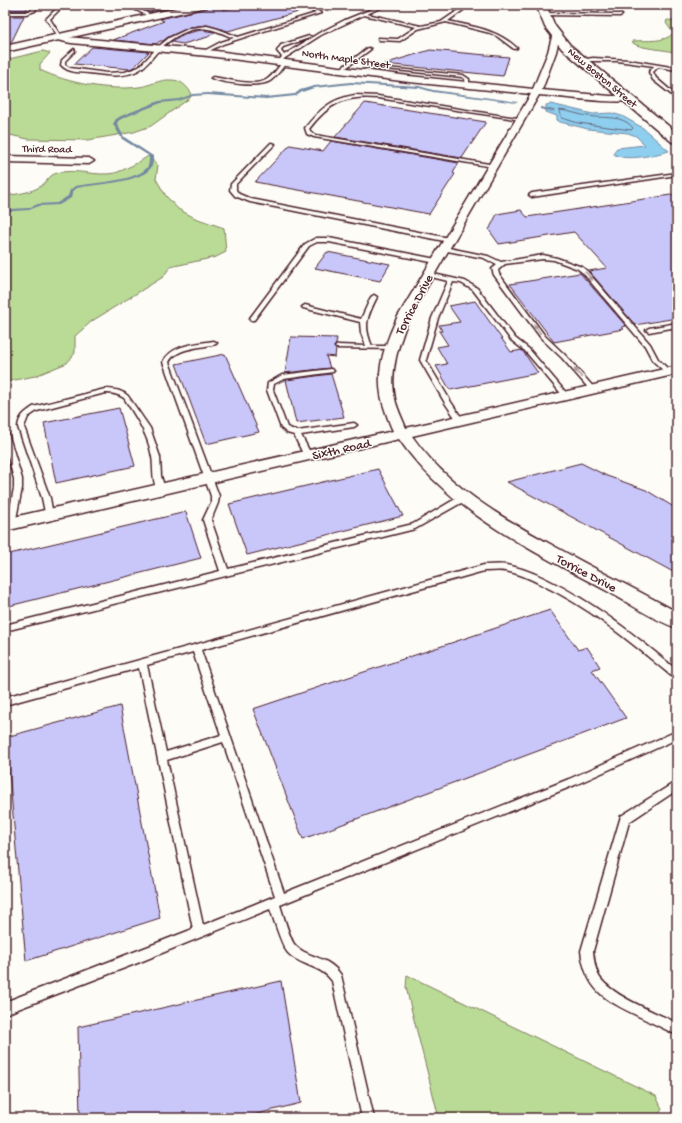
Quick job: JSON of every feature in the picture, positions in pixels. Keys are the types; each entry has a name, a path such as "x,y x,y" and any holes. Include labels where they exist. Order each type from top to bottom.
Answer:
{"main road":[{"path":"5,50 203,5"},
{"name":"New Boston Street","path":"543,9 556,35 581,60 677,139"}],"street":[{"name":"Torrice Drive","path":"556,35 552,52 537,91 403,318 391,348 386,379 388,398 393,417 402,434 427,465 465,497 501,524 677,620"},
{"name":"North Maple Street","path":"60,38 69,41 283,60 341,70 467,85 615,100 629,100"},
{"name":"Third Road","path":"5,159 89,161"},
{"name":"Sixth Road","path":"8,524 209,479 672,371"}],"lane":[{"path":"5,13 30,12 34,10 36,5"},
{"path":"60,38 48,19 61,5"},
{"path":"128,5 153,17"},
{"path":"205,52 219,44 319,13 306,5"},
{"path":"283,60 279,50 282,46 320,34 385,5"},
{"path":"379,39 399,40 415,29 445,21 468,5"},
{"path":"543,9 620,14"},
{"path":"363,14 420,27"},
{"path":"445,21 491,32 500,36 515,48"},
{"path":"74,50 63,61 63,65 67,68 79,71 114,74 128,73 139,68 166,41 197,28 215,29 237,38"},
{"path":"213,78 252,83 262,82 269,79 283,60 320,34"},
{"path":"341,70 369,49"},
{"path":"581,60 612,60 657,65 677,69"},
{"path":"657,65 651,72 653,77 677,98"},
{"path":"493,166 314,136 308,133 307,130 331,104 340,99 358,96 378,97 521,119"},
{"path":"273,144 234,184 233,190 237,195 250,200 446,245 486,257 500,264"},
{"path":"532,195 677,174"},
{"path":"252,319 307,246 313,241 329,240 436,261"},
{"path":"593,390 564,357 543,337 496,274 495,269 500,264 540,257 555,259 580,268 648,345 655,360 672,371"},
{"path":"429,275 466,284 475,289 513,339 528,350 566,396"},
{"path":"451,280 435,318 423,360 448,403 460,420"},
{"path":"370,348 364,335 362,321 374,297"},
{"path":"305,307 362,321"},
{"path":"649,330 677,325"},
{"path":"214,343 179,350 170,355 166,362 215,499 207,520 225,573"},
{"path":"338,347 391,348"},
{"path":"331,371 282,377 275,380 270,385 270,390 284,428 291,432 297,433 354,425"},
{"path":"49,515 46,498 22,427 22,421 25,416 35,409 101,392 112,391 124,395 145,423 156,457 157,476 161,490"},
{"path":"5,433 18,479 18,488 8,524"},
{"path":"297,433 308,456"},
{"path":"5,628 415,526 465,497"},
{"path":"5,701 484,568 498,566 512,568 560,588 645,648 677,675"},
{"path":"196,648 226,737 290,947 300,957 331,969 337,979 368,1118"},
{"path":"142,663 199,932"},
{"path":"5,1008 277,901 572,782 677,735"},
{"path":"162,757 226,737"},
{"path":"677,785 625,819 587,951 590,971 602,990 617,1000 677,1029"}],"green space":[{"path":"667,20 677,21 677,53 641,47 633,43 632,41 661,40 670,36 673,33 666,23"},
{"path":"43,51 50,53 40,64 40,70 63,79 88,85 115,88 139,87 167,80 174,80 182,83 189,89 191,92 190,98 151,126 134,132 88,140 28,139 5,134 5,60"},
{"path":"148,156 158,165 156,179 166,196 178,209 195,218 224,228 226,252 216,257 170,267 163,277 92,321 75,336 75,353 67,363 35,376 5,382 5,196 33,190 43,184 52,175 57,173 71,171 101,174 115,173 132,166"},
{"path":"407,975 656,1096 662,1109 657,1118 439,1118 406,987"}],"water":[{"path":"551,104 593,114 611,113 622,116 643,128 669,151 632,158 619,156 614,154 617,148 645,145 636,136 628,133 588,129 560,122 557,120 557,116 546,112 546,105"}],"building":[{"path":"5,5 29,5 26,10 5,10"},
{"path":"135,5 183,5 149,12"},
{"path":"209,5 222,5 223,10 242,5 302,5 306,10 228,31 207,25 190,27 156,44 113,40 164,21 160,19 207,8"},
{"path":"5,16 24,16 11,43 5,44"},
{"path":"201,30 215,32 208,37 183,44 171,42 188,33"},
{"path":"92,47 149,52 130,69 74,64"},
{"path":"430,50 509,57 503,76 384,64"},
{"path":"365,103 486,122 462,158 335,137"},
{"path":"331,141 459,163 453,173 455,174 429,214 255,182 290,145 323,151"},
{"path":"677,194 677,318 635,325 589,271 607,268 574,232 499,244 489,230 497,214 521,210 527,217"},
{"path":"327,252 390,264 380,281 315,268"},
{"path":"580,273 626,326 622,327 624,329 554,342 510,284"},
{"path":"475,301 511,352 522,350 538,373 450,390 436,366 447,364 437,347 448,345 439,331 442,331 439,325 460,322 449,306"},
{"path":"291,337 337,338 334,347 336,349 335,357 326,356 330,368 285,373"},
{"path":"225,354 259,432 206,444 176,364"},
{"path":"331,374 344,417 296,423 286,380"},
{"path":"119,408 135,466 56,483 44,423"},
{"path":"581,463 607,476 646,490 677,509 677,574 507,482"},
{"path":"378,469 403,516 247,555 229,504"},
{"path":"186,512 201,558 5,607 5,555"},
{"path":"550,610 578,650 587,647 600,667 592,670 626,718 303,839 253,709"},
{"path":"120,706 160,918 26,961 6,737"},
{"path":"281,981 301,1103 241,1118 80,1118 78,1027"}],"waterway":[{"path":"5,214 12,210 29,209 38,205 58,204 70,197 71,191 76,187 122,180 135,177 144,172 150,165 151,156 123,138 115,124 117,120 122,117 160,102 179,100 193,95 208,94 266,98 296,95 301,91 314,87 351,83 419,87 433,91 516,102"},
{"path":"541,108 553,111"}]}
